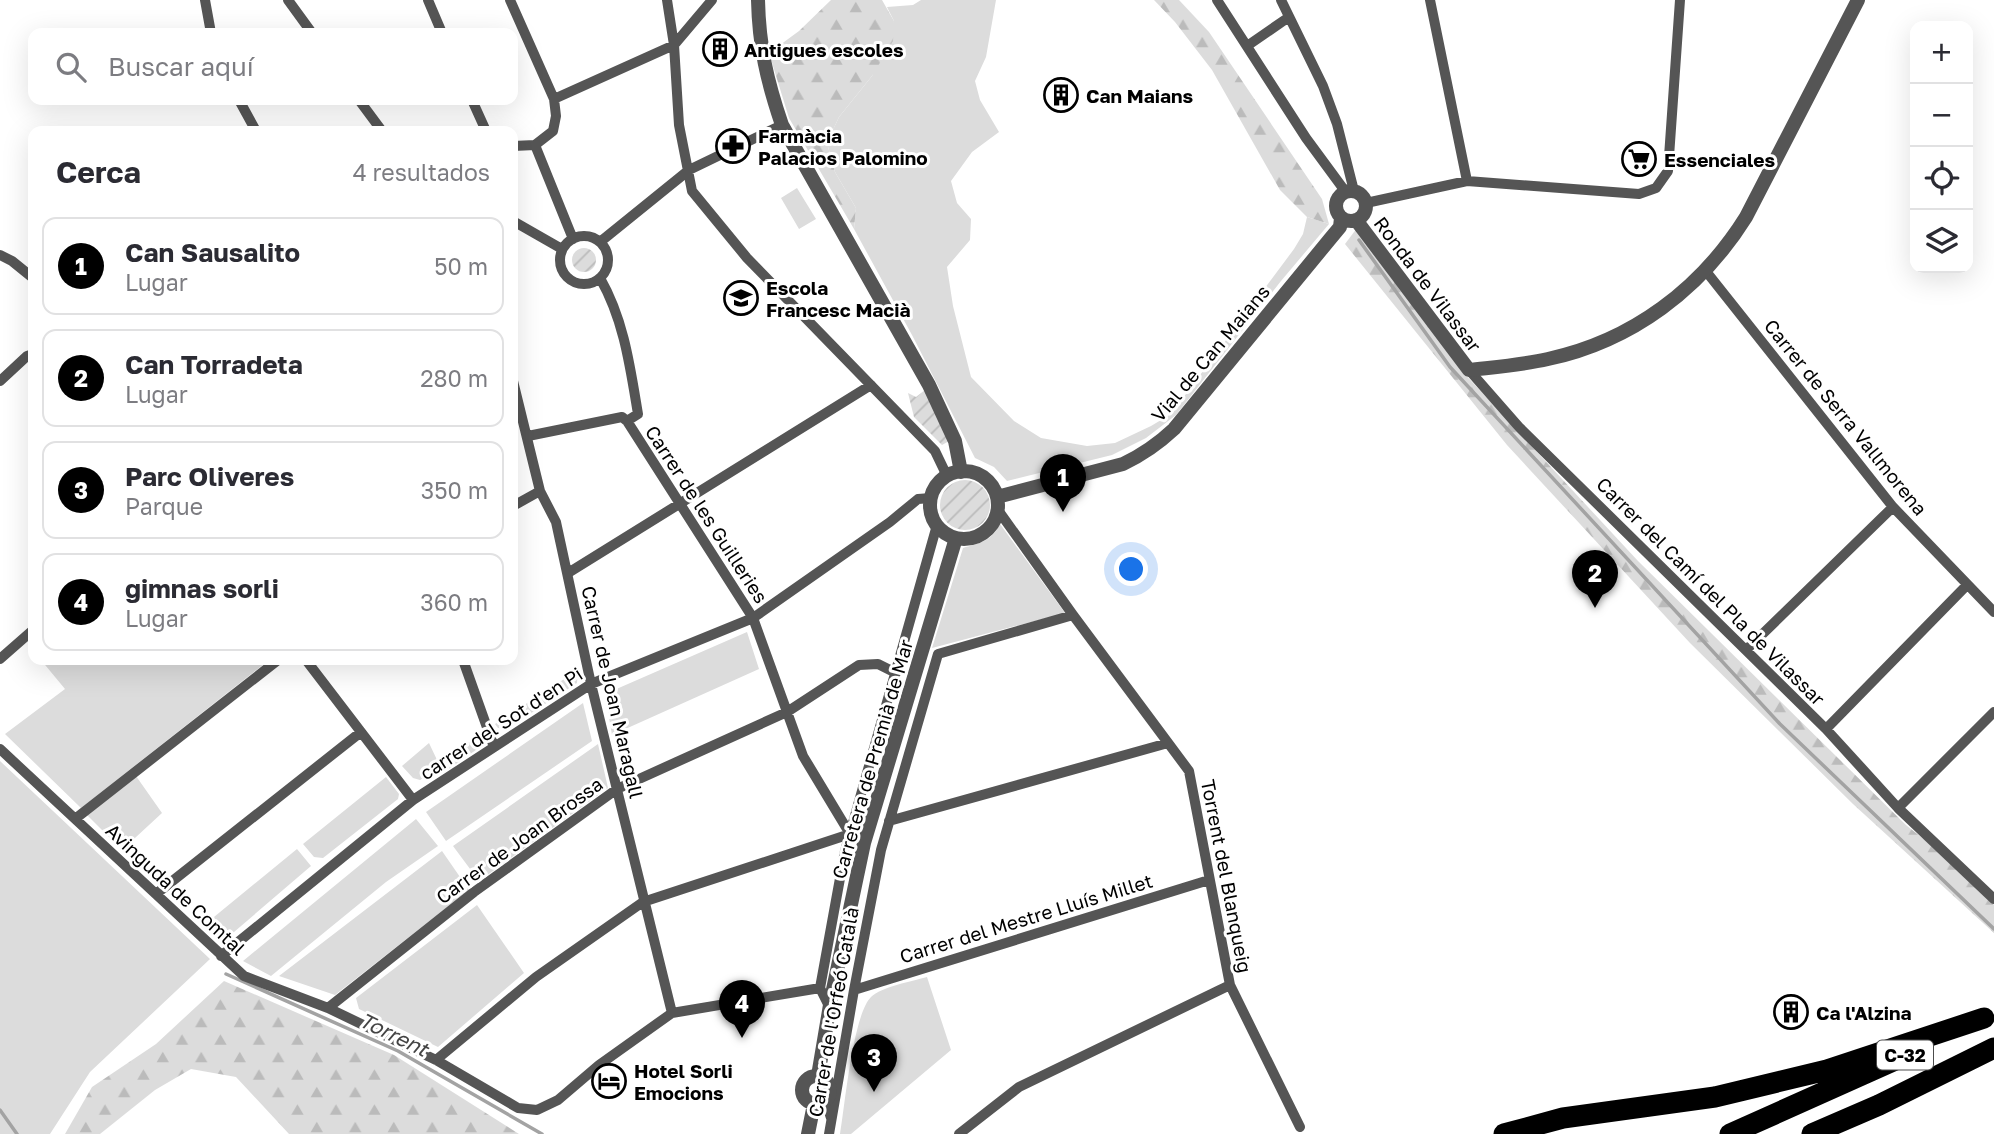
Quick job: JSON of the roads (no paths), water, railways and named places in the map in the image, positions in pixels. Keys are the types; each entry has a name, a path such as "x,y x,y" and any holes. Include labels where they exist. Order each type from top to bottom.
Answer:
{"highway":[{"path":"1504,1134 1563,1118 1673,1104 1827,1070 1989,1015"},
{"name":"C-32","path":"1730,1134 1826,1093 1989,1015"},
{"name":"C-32","path":"1812,1134 1994,1048"},
{"name":"C-32","path":"1836,1134 1879,1104"}],"street":[{"path":"205,0 210,28"},
{"path":"288,0 308,28"},
{"path":"428,0 440,28"},
{"path":"510,0 554,99 555,116 553,131 535,145 518,146"},
{"path":"667,0 674,45 679,125 692,191 747,258 935,451 954,474"},
{"path":"554,99 674,45 712,0"},
{"path":"758,0 761,50 782,125 929,385 955,441 954,474"},
{"path":"1217,0 1307,138 1350,191 1363,196 1366,203 1364,213 1349,219 1335,204 1337,198 1350,191"},
{"path":"1281,0 1323,86 1337,124 1350,191"},
{"path":"1430,0 1467,181"},
{"path":"1366,203 1467,181 1639,194 1657,188 1668,172 1680,0"},
{"path":"1469,370 1547,360 1605,341 1650,317 1681,294 1731,241 1746,217 1858,0"},
{"path":"1247,46 1289,17"},
{"path":"242,105 253,126"},
{"path":"363,105 378,126"},
{"path":"474,105 484,126"},
{"path":"600,242 689,170 782,125"},
{"path":"535,145 573,239"},
{"name":"Ronda de Vilassar","path":"1349,219 1469,370"},
{"name":"Vial de Can Maians","path":"997,504 1123,464 1163,440 1349,219"},
{"path":"518,224 562,248"},
{"path":"586,236 600,242 608,258 607,268 600,278 589,284 572,281 561,268 562,248 573,239 586,236"},
{"path":"0,255 28,274"},
{"name":"Carrer de Serra Vallmorena","path":"1705,270 1893,507 1994,612"},
{"path":"600,278 622,327 630,365 638,414 627,421"},
{"path":"0,381 28,356"},
{"name":"Carrer del Camí del Pla de Vilassar","path":"1469,370 1519,427 1826,729 1898,808 1994,899"},
{"path":"568,573 871,385"},
{"name":"Carrer de Joan Maragall","path":"518,399 540,491 555,522 568,573 591,684 672,1013"},
{"name":"Carrer de les Guilleries","path":"528,436 622,417 627,421 753,618 803,756 850,834"},
{"path":"954,474 979,474 987,480 997,504 988,529 979,535 956,537 942,530 930,507 931,498 940,482 954,474"},
{"path":"518,503 540,491"},
{"name":"carrer del Sot d'en Pi","path":"221,956 413,800 591,684 753,618 890,522 918,499 931,498"},
{"name":"Torrent del Blanqueig","path":"997,504 1073,615 1189,771 1230,985 1300,1127"},
{"path":"1746,650 1893,507"},
{"path":"830,1008 820,988 845,852 937,524"},
{"name":"Carretera de Premià de Mar","path":"819,1102 830,1089 830,1008 864,843 956,537"},
{"path":"1826,729 1967,585"},
{"name":"Carrer de l'Orfeó Català","path":"829,1134 832,1121 829,1078 854,990 881,850 938,654 1073,615"},
{"path":"0,659 28,634"},
{"name":"Carrer de Joan Brossa","path":"328,1009 474,892 617,789 787,712 859,665 878,664 896,673"},
{"path":"75,819 272,665"},
{"path":"310,665 413,800"},
{"path":"465,665 494,747"},
{"path":"1898,808 1994,712"},
{"path":"156,894 361,732"},
{"path":"890,821 1168,743"},
{"name":"Avinguda de Comtal","path":"0,748 244,976 328,1009 436,1060 518,1108 537,1110 558,1100 599,1065 672,1013"},
{"path":"436,1060 536,977 643,902 850,834"},
{"name":"Carrer del Mestre Lluís Millet","path":"854,990 1209,880"},
{"path":"959,1134 1019,1087 1230,985"},
{"path":"672,1013 820,988"},
{"path":"819,1102 807,1101 801,1090 811,1076 829,1078"},
{"path":"819,1102 832,1121"},
{"path":"808,1134 819,1102"}],"waterway":[{"path":"1359,240 1450,367 1780,724 1994,929"},
{"name":"Torrent","path":"226,974 398,1051 542,1134"},
{"path":"0,1110 17,1134"}],"place":[{"name":"Antigues escoles","path":"720,49"},
{"name":"Can Maians","path":"1061,95"},
{"name":"Farmàcia Palacios Palomino","path":"733,146"},
{"name":"Essenciales","path":"1639,159"},
{"name":"Escola Francesc Macià","path":"741,298"},
{"name":"Can Sausalito","path":"1063,512"},
{"name":"Can Torradeta","path":"1595,608"},
{"name":"Ca l'Alzina","path":"1791,1012"},
{"name":"gimnas sorli","path":"742,1038"},
{"name":"Hotel Sorli Emocions","path":"609,1081"},
{"name":"Parc Oliveres","path":"874,1092"}]}
